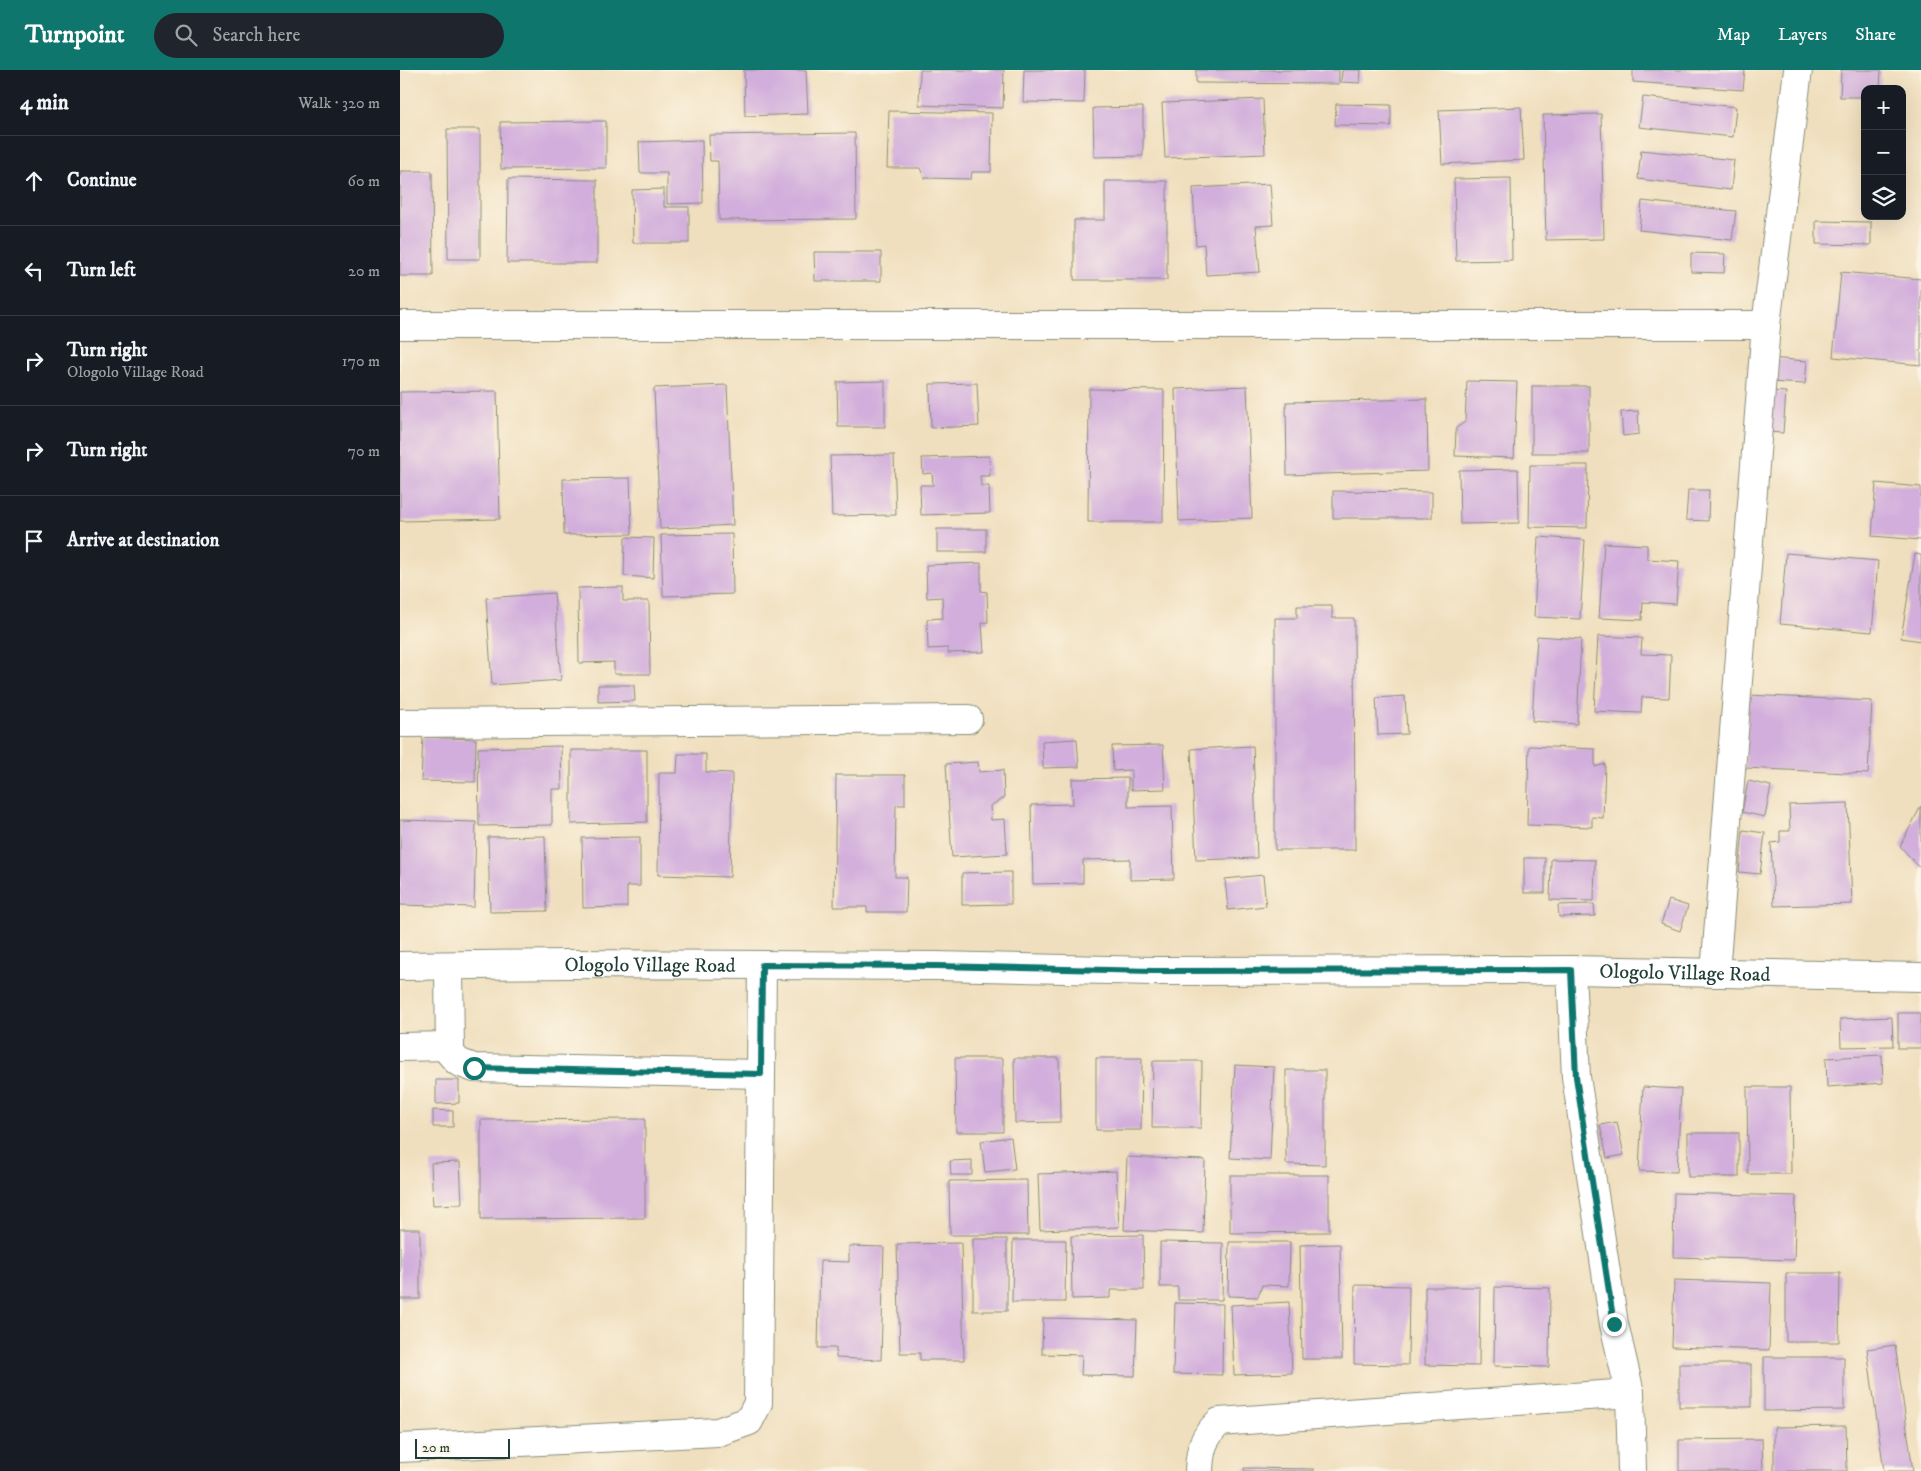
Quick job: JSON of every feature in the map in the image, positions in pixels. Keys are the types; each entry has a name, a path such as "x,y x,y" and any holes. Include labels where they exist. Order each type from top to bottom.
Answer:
{"street":[{"path":"1716,974 1766,325 1798,70"},
{"path":"400,325 1766,325"},
{"path":"400,723 968,719"},
{"path":"400,1448 718,1432 749,1421 758,1403 762,965"},
{"name":"Ologolo Village Road","path":"400,966 936,966 1153,971 1571,970 1921,978"},
{"path":"449,966 450,1053 458,1062 474,1068 761,1074"},
{"path":"1571,970 1576,1077 1614,1324 1630,1393 1632,1471"},
{"path":"400,1047 450,1046"},
{"path":"1199,1471 1199,1459 1205,1436 1219,1422 1630,1393"}],"building":[{"path":"744,70 806,70 808,114 745,116"},
{"path":"920,70 1004,70 1003,108 919,105"},
{"path":"1024,70 1085,70 1084,103 1023,102"},
{"path":"1196,70 1339,70 1339,84 1196,83"},
{"path":"1342,70 1361,70 1360,83 1341,82"},
{"path":"1633,70 1745,70 1743,90 1633,82"},
{"path":"1841,70 1881,70 1880,85 1861,85 1861,97 1840,97"},
{"path":"1643,97 1736,107 1733,137 1639,127"},
{"path":"1263,99 1265,154 1165,158 1162,103"},
{"path":"1336,104 1391,105 1391,126 1335,125"},
{"path":"1143,107 1143,156 1094,157 1093,108"},
{"path":"1521,107 1524,160 1442,164 1439,110"},
{"path":"889,111 992,113 991,172 972,172 971,179 924,178 920,168 887,168"},
{"path":"1601,114 1604,239 1546,240 1543,115"},
{"path":"606,121 606,168 501,169 500,122"},
{"path":"447,129 480,129 480,259 448,259"},
{"path":"855,133 856,219 719,220 718,161 710,161 709,135"},
{"path":"702,140 703,203 667,204 667,173 640,173 639,142"},
{"path":"1641,150 1734,160 1731,190 1638,179"},
{"path":"400,171 432,171 433,276 400,276"},
{"path":"1511,178 1512,260 1456,261 1454,179"},
{"path":"508,179 597,180 597,263 507,263"},
{"path":"1105,181 1167,181 1167,280 1074,280 1074,220 1105,220"},
{"path":"1270,184 1273,225 1256,226 1260,272 1206,275 1204,244 1196,245 1193,188"},
{"path":"664,189 664,207 689,207 689,243 633,243 632,190"},
{"path":"1642,201 1736,211 1732,240 1639,230"},
{"path":"1816,221 1871,222 1871,245 1816,244"},
{"path":"814,252 881,252 881,281 815,281"},
{"path":"1691,253 1725,254 1724,273 1691,272"},
{"path":"1841,272 1921,279 1921,365 1833,357"},
{"path":"1770,358 1807,361 1805,384 1769,382"},
{"path":"885,381 885,427 838,427 837,382"},
{"path":"1467,381 1517,382 1514,458 1455,456 1456,428 1465,422"},
{"path":"977,383 979,426 931,428 930,384"},
{"path":"727,385 733,525 660,529 654,388"},
{"path":"1247,386 1252,518 1179,521 1175,389"},
{"path":"1532,386 1589,386 1589,453 1532,453"},
{"path":"1089,389 1164,390 1163,522 1088,522"},
{"path":"497,391 500,519 400,521 400,392"},
{"path":"1769,391 1786,392 1783,433 1766,432"},
{"path":"1427,399 1428,471 1287,475 1286,402"},
{"path":"1638,411 1639,434 1623,436 1621,412"},
{"path":"894,455 896,515 832,516 830,456"},
{"path":"989,456 990,476 980,476 981,486 989,486 990,513 921,515 920,485 933,485 932,473 923,474 922,458"},
{"path":"1530,465 1588,465 1587,528 1529,527"},
{"path":"1518,469 1519,523 1460,524 1459,470"},
{"path":"630,478 632,534 564,535 563,479"},
{"path":"1876,483 1921,487 1921,540 1872,536"},
{"path":"1688,490 1709,490 1708,521 1686,520"},
{"path":"1333,491 1432,492 1432,518 1333,518"},
{"path":"937,529 986,529 986,552 937,552"},
{"path":"732,534 733,594 663,596 661,535"},
{"path":"625,537 654,538 653,578 624,576"},
{"path":"1538,537 1585,540 1580,619 1534,617"},
{"path":"1604,543 1647,545 1647,559 1679,561 1676,604 1643,602 1642,620 1599,618"},
{"path":"1786,553 1878,561 1872,632 1780,624"},
{"path":"1915,554 1921,555 1921,641 1901,638"},
{"path":"981,563 981,591 987,592 988,622 982,623 984,652 948,653 948,648 928,649 927,619 943,618 942,597 927,598 926,565"},
{"path":"623,587 623,601 649,601 650,674 614,674 614,662 579,663 578,588"},
{"path":"554,593 561,680 492,685 486,598"},
{"path":"1297,606 1332,606 1332,618 1354,618 1355,850 1275,850 1275,618 1297,618"},
{"path":"1537,636 1581,639 1577,724 1532,721"},
{"path":"1598,636 1642,638 1641,654 1671,655 1669,698 1642,697 1641,713 1594,711"},
{"path":"598,685 634,685 635,701 598,702"},
{"path":"1748,695 1872,701 1868,774 1745,768"},
{"path":"1405,696 1407,734 1378,735 1376,698"},
{"path":"423,737 476,739 475,782 421,781"},
{"path":"1077,739 1079,767 1043,768 1042,741"},
{"path":"1163,745 1165,789 1131,790 1131,770 1113,771 1112,746"},
{"path":"561,746 562,789 552,789 552,825 479,826 478,748"},
{"path":"1253,746 1257,858 1196,860 1191,749"},
{"path":"1529,746 1595,749 1595,767 1605,764 1603,818 1592,817 1592,827 1527,825"},
{"path":"571,750 647,750 647,822 571,824"},
{"path":"678,754 706,754 706,772 732,773 730,877 658,875 659,773 677,773"},
{"path":"978,762 979,772 1003,770 1004,798 990,806 991,820 1005,819 1007,854 952,857 946,764"},
{"path":"836,775 905,775 905,805 896,805 895,877 907,877 906,912 867,912 867,907 834,907"},
{"path":"1128,778 1128,807 1172,806 1174,879 1130,880 1130,859 1083,860 1083,883 1033,884 1031,805 1073,804 1072,779"},
{"path":"1748,781 1771,786 1765,817 1742,812"},
{"path":"1848,803 1852,904 1774,906 1771,843 1780,842 1780,831 1790,831 1789,805"},
{"path":"1921,806 1921,869 1900,846"},
{"path":"400,820 476,822 474,907 400,905"},
{"path":"1743,830 1765,833 1760,874 1739,872"},
{"path":"545,836 547,911 490,912 488,837"},
{"path":"640,837 640,886 627,886 627,907 583,908 582,838"},
{"path":"1524,858 1545,858 1545,893 1524,893"},
{"path":"1551,859 1595,860 1594,901 1550,900"},
{"path":"1011,872 1011,904 962,905 962,873"},
{"path":"1263,875 1266,906 1228,910 1225,879"},
{"path":"1669,900 1688,906 1680,931 1661,924"},
{"path":"1594,904 1595,916 1559,917 1558,905"},
{"path":"1898,1013 1921,1013 1921,1048 1898,1048"},
{"path":"1892,1017 1893,1046 1841,1047 1840,1019"},
{"path":"1882,1055 1883,1083 1827,1087 1826,1058"},
{"path":"955,1058 1003,1058 1003,1132 956,1132"},
{"path":"1014,1058 1059,1058 1060,1122 1015,1123"},
{"path":"1096,1058 1142,1058 1141,1130 1096,1130"},
{"path":"1153,1061 1202,1061 1201,1128 1152,1128"},
{"path":"1235,1065 1274,1067 1270,1160 1230,1158"},
{"path":"1286,1070 1325,1070 1325,1165 1286,1164"},
{"path":"436,1080 459,1080 459,1103 436,1104"},
{"path":"1643,1087 1681,1089 1677,1172 1639,1171"},
{"path":"1747,1087 1790,1087 1791,1174 1748,1174"},
{"path":"433,1110 453,1111 453,1127 433,1127"},
{"path":"645,1119 645,1218 481,1219 481,1120"},
{"path":"1617,1122 1624,1155 1607,1158 1600,1125"},
{"path":"1688,1133 1739,1133 1739,1177 1688,1177"},
{"path":"1011,1137 1015,1169 985,1172 981,1141"},
{"path":"1127,1157 1205,1160 1203,1233 1124,1230"},
{"path":"972,1160 972,1175 951,1175 950,1161"},
{"path":"460,1162 462,1204 433,1205 431,1163"},
{"path":"1116,1171 1119,1227 1040,1230 1038,1174"},
{"path":"1230,1175 1329,1175 1329,1232 1230,1233"},
{"path":"1027,1180 1028,1235 950,1235 949,1181"},
{"path":"1674,1193 1796,1196 1794,1260 1673,1257"},
{"path":"400,1229 420,1229 420,1299 400,1299"},
{"path":"1143,1235 1144,1290 1110,1290 1110,1298 1072,1299 1071,1236"},
{"path":"973,1239 1007,1239 1007,1311 973,1311"},
{"path":"1013,1240 1066,1240 1065,1302 1012,1302"},
{"path":"1160,1242 1223,1243 1222,1300 1178,1300 1178,1287 1160,1287"},
{"path":"1229,1242 1290,1242 1289,1286 1262,1285 1258,1297 1228,1296"},
{"path":"961,1243 964,1360 920,1360 920,1353 900,1353 897,1244"},
{"path":"1340,1244 1342,1359 1302,1359 1300,1245"},
{"path":"849,1246 884,1247 881,1360 836,1358 836,1348 818,1348 820,1261 849,1262"},
{"path":"1786,1273 1840,1273 1839,1342 1786,1342"},
{"path":"1674,1280 1771,1283 1769,1350 1672,1347"},
{"path":"1355,1285 1409,1286 1408,1365 1354,1364"},
{"path":"1425,1287 1480,1287 1479,1366 1425,1365"},
{"path":"1495,1287 1550,1288 1549,1367 1494,1366"},
{"path":"1289,1302 1292,1373 1234,1375 1231,1305"},
{"path":"1175,1303 1223,1304 1222,1375 1173,1374"},
{"path":"1043,1318 1137,1320 1135,1376 1081,1375 1082,1355 1042,1354"},
{"path":"1895,1345 1913,1471 1884,1471 1867,1349"},
{"path":"1764,1357 1844,1357 1844,1410 1764,1411"},
{"path":"1679,1364 1751,1364 1751,1407 1679,1407"},
{"path":"1846,1426 1847,1471 1774,1471 1774,1427"},
{"path":"1762,1439 1763,1471 1679,1471 1679,1440"},
{"path":"1244,1468 1314,1469 1314,1471 1244,1471"}],"route":[{"path":"474,1068 761,1074 762,965 936,966 1153,971 1571,970 1576,1077 1614,1324"}]}
